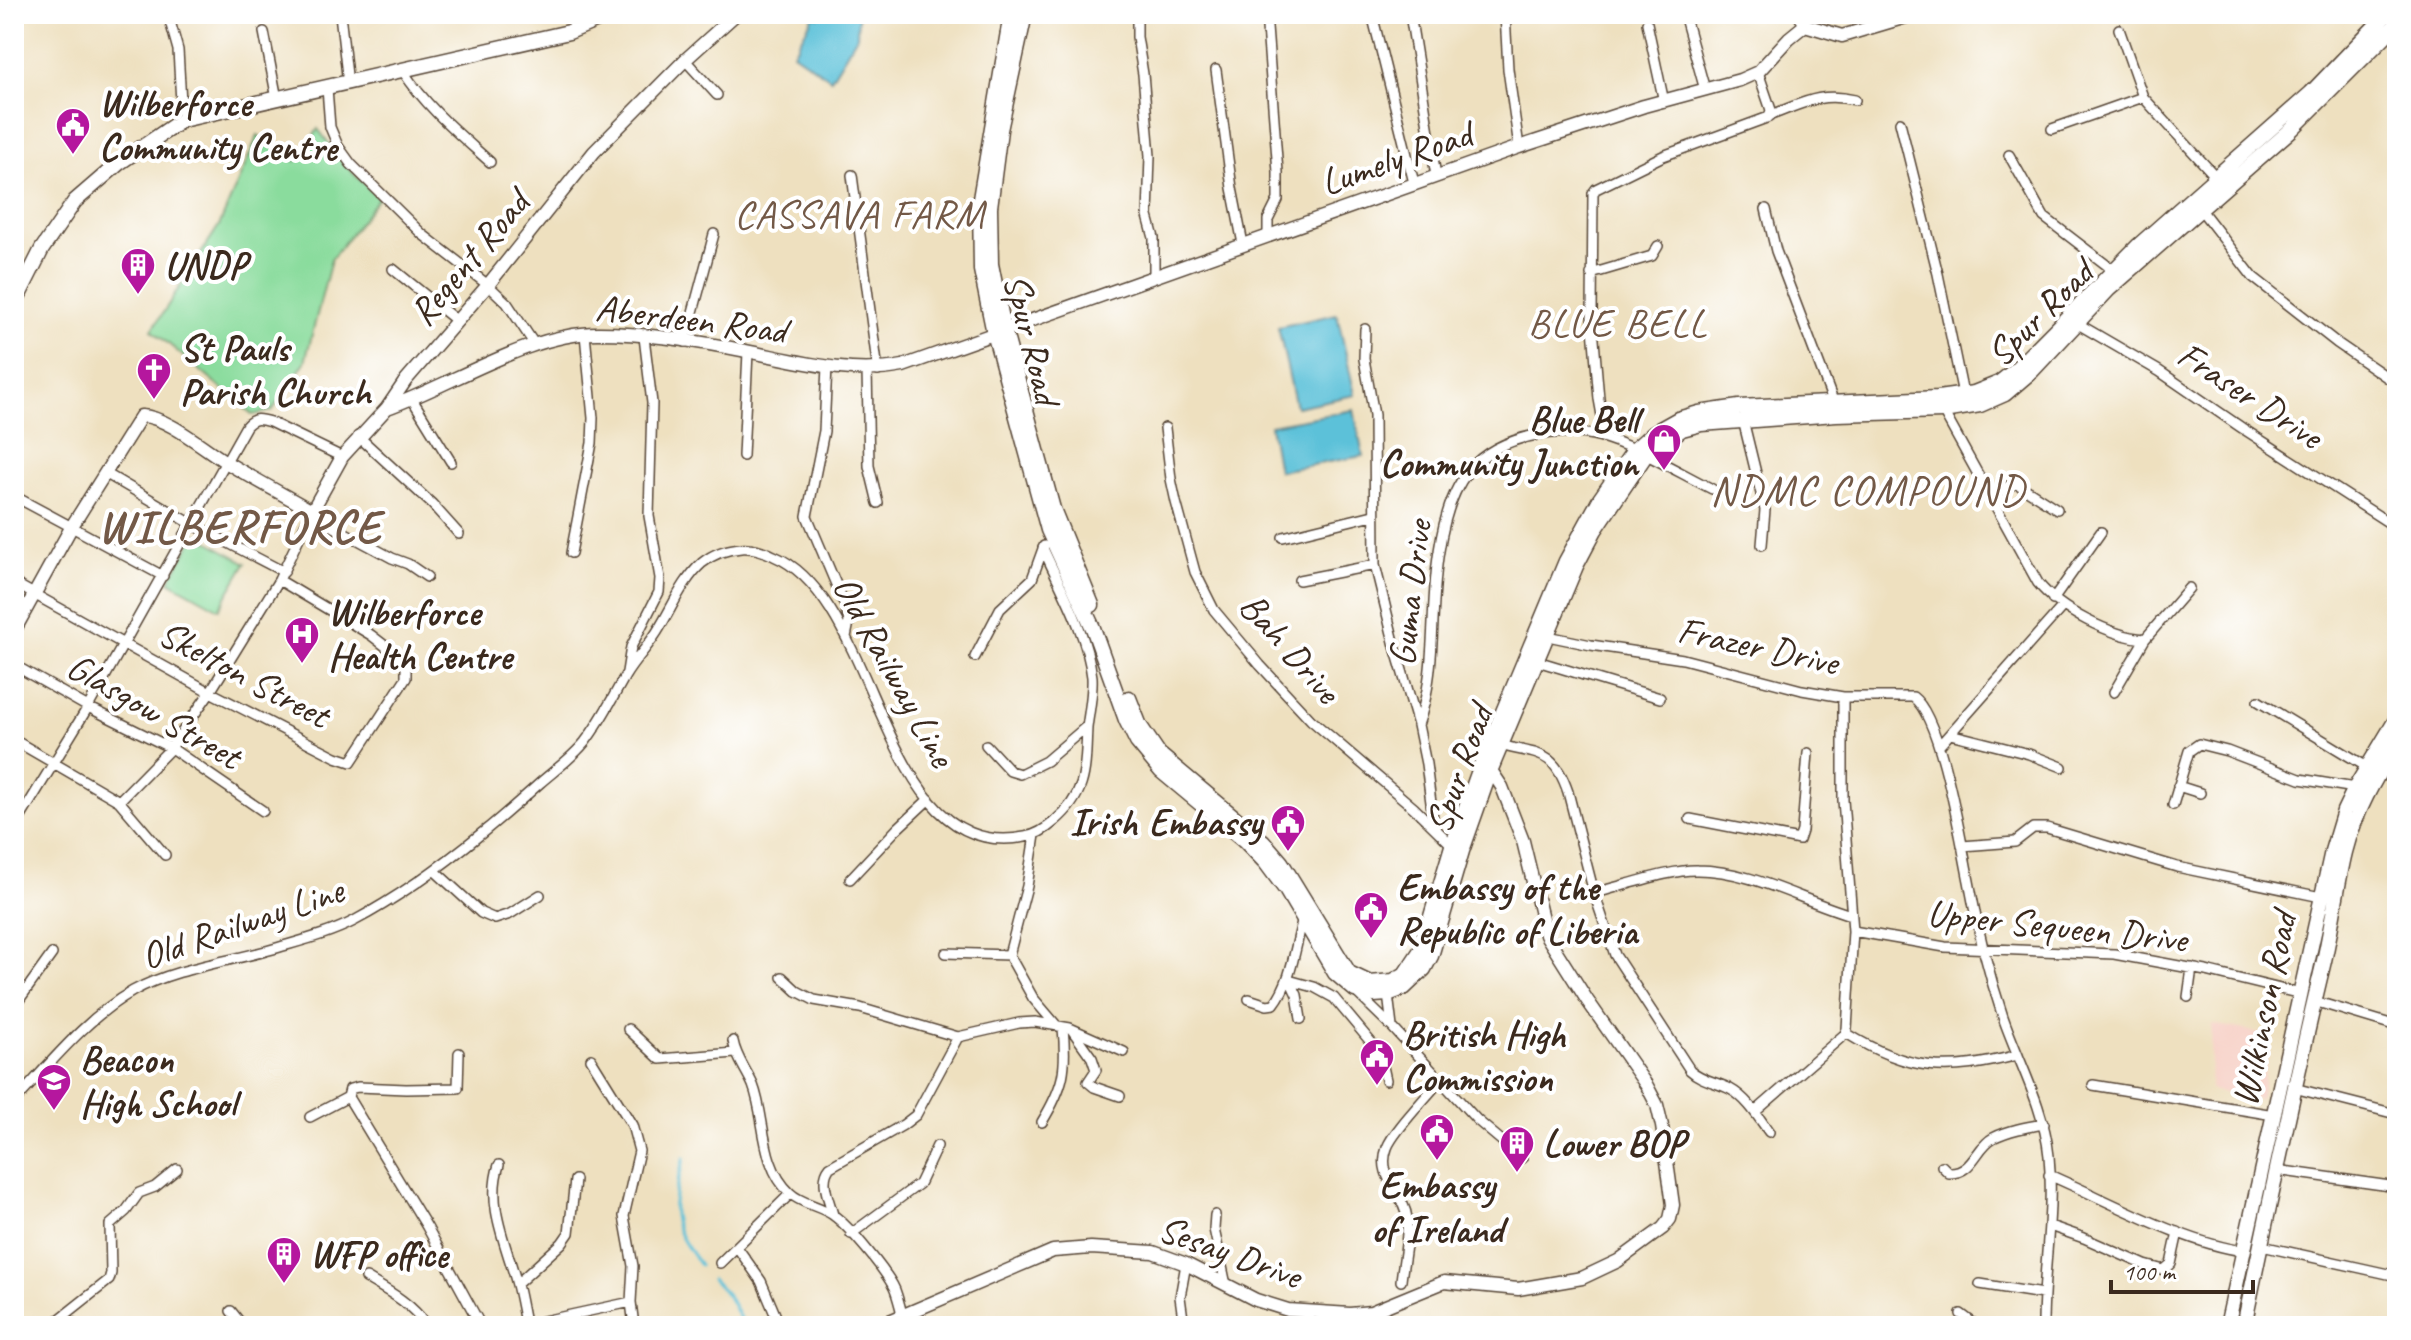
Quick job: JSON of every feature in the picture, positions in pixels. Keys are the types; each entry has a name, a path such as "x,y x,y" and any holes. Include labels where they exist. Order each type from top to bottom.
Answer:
{"main road":[{"path":"14,305 42,249 75,201 119,163 182,120 569,32 588,18 612,14"},
{"name":"Spur Road","path":"1011,14 995,129 989,236 991,264 999,331 1048,530 1103,654 1137,742 1244,840 1280,881 1335,973 1355,990"},
{"name":"Spur Road","path":"995,129 1025,14"},
{"name":"Spur Road","path":"2349,65 2387,14"},
{"name":"Spur Road","path":"1388,994 1404,988 1424,969 1431,956 1457,849 1486,765 1571,563 1600,499 1653,433 1678,419 1739,407 1943,411 1999,383 2072,320 2105,285 2248,157 2284,118 2397,24"},
{"name":"Spur Road","path":"2105,285 2113,270 2195,203 2215,176 2248,157"},
{"name":"Spur Road","path":"999,331 1060,530 1108,640 1140,726 1165,766 1263,841 1297,885 1339,961 1359,980 1381,983 1405,974 1421,950 1445,892"},
{"name":"Spur Road","path":"1640,453 1682,429 1701,424 1835,409 1965,401"},
{"name":"Spur Road","path":"1524,676 1537,661 1541,634"},
{"name":"Wilkinson Road","path":"2308,997 2328,943 2346,850 2357,814 2397,718"},
{"name":"Wilkinson Road","path":"2245,1323 2308,997 2312,940 2321,897 2344,811 2355,788 2397,743"},
{"path":"2312,940 2328,943"},
{"path":"1355,990 1367,994 1388,994"},
{"name":"Wilkinson Road","path":"2227,1326 2274,1115 2292,1077"}],"street":[{"path":"168,14 178,50 182,120"},
{"path":"340,14 348,84"},
{"name":"Regent Road","path":"119,801 171,748 210,692 282,576 311,513 342,457 358,436 387,408 406,380 488,285 594,152 685,60 736,14"},
{"path":"1140,14 1137,37 1149,139 1148,216 1154,238 1154,276"},
{"path":"1266,14 1278,172 1278,200 1268,220 1268,235"},
{"path":"1372,14 1414,183"},
{"path":"1410,14 1436,176"},
{"path":"1505,14 1508,69 1519,147"},
{"path":"1684,14 1705,90"},
{"path":"1801,20 1842,36 1880,20 1916,14"},
{"name":"Lumely Road","path":"999,331 1519,147 1758,72 1801,20"},
{"path":"1647,23 1664,102"},
{"path":"2119,29 2143,97 2215,176"},
{"path":"264,32 277,99"},
{"path":"685,60 717,95"},
{"path":"1216,70 1243,244"},
{"path":"403,71 442,119 490,162"},
{"path":"1758,72 1771,115"},
{"path":"327,88 330,127 338,146 351,164 422,234 507,303 535,345"},
{"path":"1606,438 1599,399 1591,274 1591,199 1596,189 1663,156 1764,121 1771,115 1821,97 1832,95 1855,100"},
{"path":"2052,129 2143,97"},
{"path":"1900,122 1938,274 1965,401"},
{"path":"2009,155 2044,217 2113,270"},
{"path":"852,175 872,371 869,466 878,503"},
{"path":"2195,203 2253,277 2337,343 2397,384"},
{"path":"1766,209 1776,251 1835,409"},
{"path":"685,342 714,234"},
{"path":"1591,274 1652,256 1658,246"},
{"path":"393,269 457,321"},
{"name":"Fraser Drive","path":"2072,320 2159,371 2397,528"},
{"path":"1365,329 1364,359 1374,415 1375,565 1418,725 1434,826"},
{"name":"Aberdeen Road","path":"387,408 535,345 585,334 685,342 872,371 932,357 999,331"},
{"path":"571,553 593,430 585,334"},
{"name":"Old Railway Line","path":"627,672 631,647 659,592 660,578 649,516 652,403 644,337"},
{"path":"743,456 748,352"},
{"path":"827,366 824,431 807,516 846,608 849,622 846,637"},
{"path":"412,399 451,462"},
{"path":"1943,411 2038,583 2053,600 2122,635 2145,639"},
{"path":"14,631 136,420 147,416 170,426 311,513 427,577"},
{"path":"14,828 88,707 246,426 252,420 270,422 342,457"},
{"path":"1743,420 1765,510 1762,545"},
{"name":"Bah Drive","path":"1165,428 1176,502 1195,572 1214,610 1311,720 1457,849"},
{"name":"Guma Drive","path":"1418,725 1427,700 1432,669 1432,605 1439,551 1450,506 1467,472 1486,453 1516,438 1550,433 1588,434 1606,438 1640,453 1712,489"},
{"path":"358,436 432,504 459,534"},
{"path":"105,473 282,576"},
{"path":"1988,496 2016,483 2057,509"},
{"path":"14,496 163,576"},
{"path":"1283,537 1373,515"},
{"path":"975,657 1000,609 1032,579 1048,530"},
{"path":"2053,600 2101,532"},
{"name":"Old Railway Line","path":"14,1102 88,1026 133,992 156,981 331,931 355,920 434,870 481,834 581,747 603,718 627,672 646,649 686,581 713,555 744,548 758,549 800,569 814,583 846,637 896,747 929,799 970,835 1009,840 1035,835"},
{"path":"1043,548 1076,623 1092,677 1086,769 1082,788 1069,808 1035,835 1027,886 1009,955 1033,998 1092,1058 1096,1070 1088,1082 1120,1096"},
{"path":"1299,580 1375,565"},
{"name":"Skelton Street","path":"14,583 210,692 351,762 406,678 408,670 401,657 282,576"},
{"path":"2114,692 2145,639 2189,588"},
{"path":"2043,1326 2050,1226 2044,1124 1981,948 1939,746 2063,606"},
{"name":"Frazer Drive","path":"1541,634 1683,659 1802,690 1843,697 1913,697 1925,710 1939,746"},
{"path":"1537,661 1660,698"},
{"name":"Glasgow Street","path":"14,665 88,707 171,748 263,811"},
{"path":"1755,1112 1846,1033 1853,931 1843,800 1843,697"},
{"path":"2258,701 2397,779"},
{"path":"986,745 1010,771 1020,774 1046,761 1087,726"},
{"path":"1950,734 2029,754 2062,767"},
{"path":"14,740 119,801 165,855"},
{"path":"1496,743 1541,754 1553,761 1563,776 1607,936 1624,972 1690,1070 1703,1079 1729,1088 1755,1112 1769,1132"},
{"path":"2173,805 2189,751 2199,744 2227,751 2300,779 2355,788"},
{"path":"1690,819 1799,840 1808,753"},
{"name":"Sesay Drive","path":"878,1326 1053,1251 1071,1248 1153,1252 1186,1264 1256,1300 1288,1310 1325,1314 1371,1312 1444,1282 1518,1289 1582,1278 1618,1261 1663,1228 1670,1219 1673,1205 1657,1105 1546,935 1523,841 1512,810 1486,765"},
{"path":"2178,786 2200,793"},
{"path":"850,879 929,799"},
{"path":"1962,846 2015,842 2033,828 2047,828 2177,867 2321,897"},
{"path":"1594,893 1694,869 1719,871 1746,877 1851,915"},
{"path":"434,870 481,913 495,919 510,914 540,895"},
{"path":"1249,999 1274,1004 1289,979 1303,919"},
{"name":"Upper Sequeen Drive","path":"1853,931 1945,947 2114,954 2192,968 2308,997 2397,1026"},
{"path":"946,953 1009,955"},
{"path":"14,1007 52,954"},
{"path":"2188,997 2192,968"},
{"path":"782,977 797,991 814,1000 860,1008 958,1037 1019,1023 1063,1027 1124,1052"},
{"path":"1289,979 1301,1019"},
{"path":"1289,979 1334,998 1380,1053 1386,1080"},
{"path":"1355,990 1477,1120 1522,1158"},
{"path":"1388,994 1392,1027"},
{"path":"1042,1122 1051,1107 1067,1063 1063,1027"},
{"path":"628,1029 660,1059 735,1053"},
{"path":"1846,1033 1891,1056 1940,1068 1984,1064 2018,1055"},
{"path":"833,1215 824,1182 825,1173 916,1115 958,1037"},
{"path":"733,1041 735,1053 754,1087 767,1154 790,1194 833,1215 851,1234 887,1277 895,1290 902,1314"},
{"path":"459,1053 458,1088 358,1087 350,1089 348,1097 427,1227 481,1326"},
{"path":"591,1059 632,1125 639,1151 624,1216 633,1266 631,1302 634,1326"},
{"path":"2292,1077 2392,1113"},
{"path":"1401,1281 1407,1215 1389,1183 1385,1151 1393,1136 1441,1079"},
{"path":"2093,1085 2274,1115"},
{"path":"310,1117 348,1097"},
{"path":"1942,1166 1949,1173 1957,1173 1969,1166 1981,1148 1992,1139 2016,1129 2044,1124"},
{"path":"851,1234 919,1184 937,1146"},
{"path":"499,1165 495,1176 495,1209 517,1284 522,1325 631,1302"},
{"path":"51,1326 109,1280 110,1225 126,1211 139,1193 155,1187 177,1169"},
{"path":"2276,1170 2397,1187"},
{"path":"2049,1175 2178,1232 2213,1245 2244,1251"},
{"path":"517,1284 569,1233 575,1180"},
{"path":"720,1263 790,1194"},
{"path":"1215,1215 1214,1229 1226,1285"},
{"path":"2050,1226 2164,1270 2171,1264 2178,1232"},
{"path":"2262,1246 2397,1276"},
{"path":"737,1247 761,1281 780,1326"},
{"path":"1184,1326 1180,1297 1186,1264"},
{"path":"366,1278 416,1310 427,1326"},
{"path":"1980,1284 2043,1294"},
{"path":"231,1311 243,1326"},
{"path":"1961,1314 1977,1326"},
{"path":"63,1317 78,1326"},
{"path":"2245,1323 2274,1326"}],"shaded area":[{"path":"2212,1024 2272,1035 2260,1099 2210,1090"}],"green space":[{"path":"318,129 347,167 378,198 331,260 305,362 272,411 253,415 152,330 220,224 258,135 296,161"},
{"path":"196,534 246,563 219,609 169,581"}],"water":[{"path":"819,14 858,14 857,36 831,79 793,53 814,15 818,17"},
{"path":"1337,314 1355,395 1296,407 1278,327"},
{"path":"1354,410 1363,456 1278,471 1270,425"}],"waterway":[{"path":"684,1158 674,1214 681,1237 700,1265"},
{"path":"712,1279 728,1296 744,1326"}],"place":[{"name":"Wilberforce Community Centre","path":"73,156"},
{"name":"UNDP","path":"138,296"},
{"name":"St Pauls Parish Church","path":"154,401"},
{"name":"Blue Bell Community Junction","path":"1664,472"},
{"name":"Wilberforce Health Centre","path":"302,665"},
{"name":"Irish Embassy","path":"1288,853"},
{"name":"Embassy of the Republic of Liberia","path":"1371,940"},
{"name":"British High Commission","path":"1377,1087"},
{"name":"Beacon High School","path":"54,1112"},
{"name":"Embassy of Ireland","path":"1437,1162"},
{"name":"Lower BOP","path":"1517,1174"},
{"name":"WFP office","path":"284,1285"}],"district":[{"name":"CASSAVA FARM","path":"860,214"},
{"name":"BLUE BELL","path":"1618,323"},
{"name":"NDMC COMPOUND","path":"1868,490"},
{"name":"WILBERFORCE","path":"240,527"}]}
